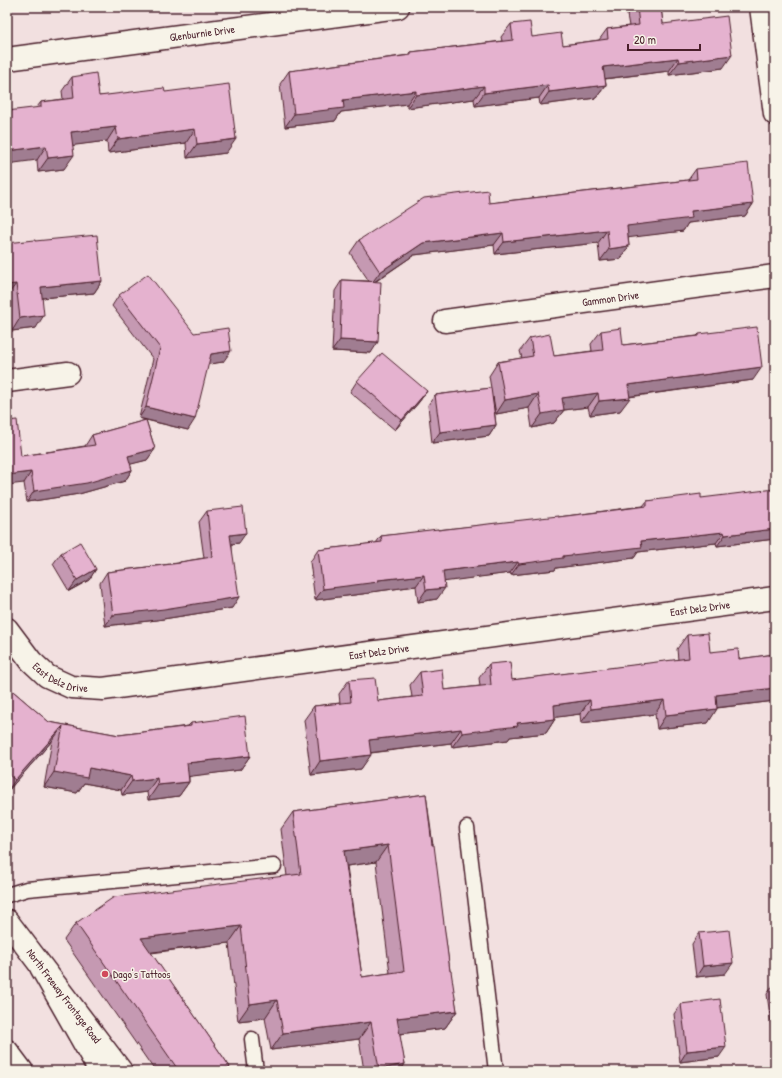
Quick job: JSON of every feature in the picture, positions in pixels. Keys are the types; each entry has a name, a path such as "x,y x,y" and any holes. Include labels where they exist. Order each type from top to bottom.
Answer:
{"main road":[{"name":"Glenburnie Drive","path":"7,59 398,7"},
{"path":"761,7 775,114"},
{"name":"Gammon Drive","path":"445,321 775,276"},
{"path":"7,381 68,373"},
{"name":"East Delz Drive","path":"7,629 31,661 47,676 71,687 103,689 775,598"},
{"name":"North Freeway Frontage Road","path":"7,921 121,1071"},
{"path":"41,967 100,1071"},
{"path":"7,1051 22,1071"}],"lane":[{"path":"467,828 496,1071"},
{"path":"7,894 27,889 274,866"},
{"path":"252,1039 256,1071"}],"building":[{"path":"637,7 661,7 663,24 727,16 732,55 679,62 678,58 603,67 606,85 549,92 548,85 484,93 484,86 416,95 416,91 343,100 344,108 294,114 289,71 411,55 411,52 513,40 511,24 530,22 532,37 561,33 563,45 608,39 607,29 639,25"},
{"path":"96,73 99,96 164,88 165,92 229,84 236,139 197,144 195,129 118,139 116,127 71,132 74,155 48,158 46,146 7,151 7,111 41,107 41,102 74,98 72,77"},
{"path":"748,163 753,204 691,211 692,218 627,226 629,246 609,249 607,230 504,242 503,233 423,243 380,272 359,240 424,198 488,190 489,203 697,179 696,169"},
{"path":"97,235 102,281 41,287 44,315 20,318 16,284 7,285 7,243"},
{"path":"148,274 194,333 228,328 231,351 211,354 195,419 146,407 160,348 119,295"},
{"path":"342,280 381,282 378,342 340,340"},
{"path":"757,327 762,367 628,385 630,398 599,401 598,393 562,398 564,410 542,414 538,394 505,400 498,362 533,356 530,338 550,334 554,356 603,350 601,331 621,328 623,345"},
{"path":"382,353 427,391 402,420 357,381"},
{"path":"491,388 496,425 440,432 435,395"},
{"path":"17,420 21,456 95,445 92,435 146,420 155,449 128,456 132,470 87,483 34,491 31,472 7,475 7,421"},
{"path":"775,489 775,529 725,535 724,532 641,541 642,547 563,556 563,558 519,564 518,562 443,571 445,588 426,590 424,575 378,580 378,582 323,589 318,550 382,542 381,536 647,506 647,501 701,494 701,498"},
{"path":"243,507 246,533 230,535 239,597 164,609 113,615 107,572 180,563 212,557 207,511"},
{"path":"80,542 96,569 77,580 61,553"},
{"path":"708,633 710,652 738,649 739,659 775,654 775,688 716,695 717,709 666,715 664,700 591,709 590,700 554,705 555,719 517,723 518,726 462,733 461,729 369,740 371,755 320,761 314,706 351,702 349,680 375,678 378,701 423,696 420,672 442,669 444,690 491,685 489,664 510,662 512,680 689,658 687,635"},
{"path":"7,665 10,670 7,672"},
{"path":"7,686 49,722 119,735 191,726 191,723 245,716 250,756 187,763 189,782 158,785 157,778 132,781 131,776 89,768 87,778 54,772 63,726 15,780 7,773"},
{"path":"426,794 450,971 457,1011 397,1018 405,1064 379,1069 371,1022 283,1033 277,1000 250,1004 241,926 141,938 230,1067 223,1071 179,1071 76,923 114,897 301,874 293,812","holes":["388,845 404,971 362,977 344,851"]},
{"path":"729,930 733,963 703,966 699,933"},
{"path":"720,999 726,1047 687,1051 681,1004"}],"place":[{"name":"Dago's Tattoos","path":"105,974"}]}
